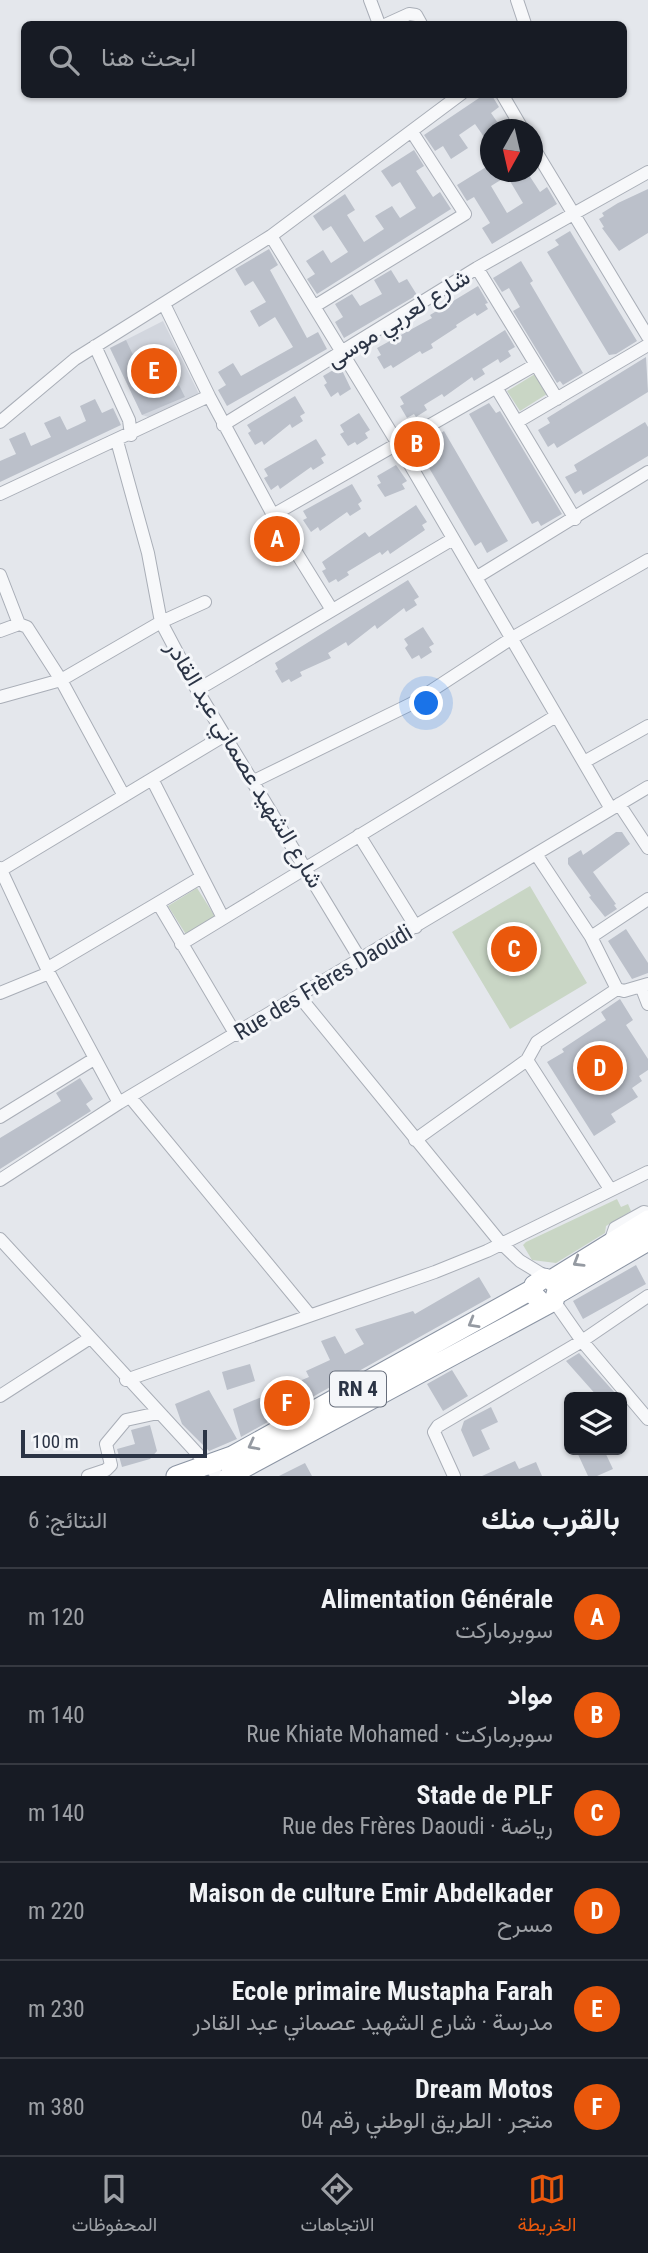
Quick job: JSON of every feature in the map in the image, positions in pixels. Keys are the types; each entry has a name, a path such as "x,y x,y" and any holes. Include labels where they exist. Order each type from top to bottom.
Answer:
{"highway":[{"name":"RN 4","path":"229,1476 546,1290 610,1242 648,1220"},
{"name":"RN 4","path":"177,1476 209,1467 546,1290 648,1241"}],"street":[{"path":"370,0 378,21"},
{"path":"517,0 524,21"},
{"path":"394,21 409,14 416,15 419,21"},
{"path":"0,422 75,359 271,236 456,98"},
{"path":"504,98 517,119"},
{"path":"314,306 464,214 412,132"},
{"path":"543,162 648,337"},
{"name":"شارع لعربي موسى","path":"223,425 477,268 648,172"},
{"path":"271,236 398,444 584,762 648,848"},
{"path":"477,268 557,399"},
{"path":"164,304 223,425 273,515 332,610"},
{"path":"517,422 648,345"},
{"path":"95,346 129,420 131,435"},
{"path":"273,515 535,365"},
{"path":"497,389 575,519"},
{"path":"0,494 131,435 209,396"},
{"name":"شارع الشهيد عصماني عبد القادر","path":"117,441 148,553 161,622 197,690 360,959"},
{"path":"477,577 648,472"},
{"path":"197,690 453,538"},
{"path":"254,781 411,704 512,638 648,559"},
{"path":"0,575 19,624"},
{"path":"0,697 61,680 161,622 205,602"},
{"path":"0,631 19,624 27,627 61,680 124,796"},
{"path":"181,944 556,716"},
{"path":"584,762 648,726"},
{"path":"225,735 153,781 0,869 94,1059 124,1100 309,1314"},
{"path":"153,781 200,878 223,918"},
{"name":"Rue des Frères Daoudi","path":"0,1180 124,1100 648,787"},
{"path":"359,835 416,927"},
{"path":"537,854 591,937 617,989 624,991 645,985 648,1004"},
{"path":"0,993 48,970 200,878"},
{"path":"591,937 648,899"},
{"path":"158,903 236,1034"},
{"path":"415,1140 527,1060 537,1042 617,989"},
{"path":"299,996 500,1242 546,1290 582,1341 648,1419"},
{"path":"0,1117 94,1059"},
{"path":"527,1060 610,1189"},
{"path":"126,1380 435,1272 648,1172"},
{"path":"610,1242 615,1228 644,1212 648,1213"},
{"path":"0,1239 126,1380 209,1467"},
{"path":"454,1476 434,1432 438,1426 582,1341 648,1296"},
{"path":"0,1396 90,1338"},
{"path":"88,1476 106,1470 111,1465 106,1444 126,1420 158,1413"}],"shaded area":[{"path":"163,321 199,394 152,418 142,415 110,348"}],"green space":[{"path":"535,374 547,394 520,411 507,391"},
{"path":"530,886 587,983 510,1029 452,932"},
{"path":"197,888 216,918 187,936 168,906"},
{"path":"617,1199 621,1207 628,1204 631,1211 606,1226 605,1233 556,1263 532,1260 523,1245 526,1242"}],"building":[{"path":"479,98 493,98 499,107 491,113 495,119 480,119 480,131 475,124 459,135 468,148 451,159 443,146 435,151 424,135"},
{"path":"414,150 424,166 416,171 433,197 440,192 451,209 317,294 307,279 315,274 306,261 323,250 331,263 348,252 331,226 323,231 313,216 345,194 355,210 347,215 364,242 384,229 375,216 392,206 400,218 416,208 400,182 392,187 381,171"},
{"path":"480,171 480,182 497,182 491,186 507,213 523,203 511,182 534,182 540,192 547,187 557,204 492,244 482,228 490,223 474,197 467,201 457,185"},
{"path":"648,189 648,233 619,251 602,228 604,227 599,219 604,216 602,213 618,203"},
{"path":"570,231 637,341 616,354 609,355 547,252 559,245 555,240"},
{"path":"269,249 278,265 270,270 307,338 318,332 327,349 227,406 218,390 226,385 218,372 233,363 241,376 293,347 275,317 259,327 250,311 266,302 253,281 245,286 235,269"},
{"path":"521,261 533,281 530,283 583,373 563,385 560,381 557,383 513,311 520,307 509,288 502,292 493,278"},
{"path":"391,270 399,283 407,279 417,295 344,338 335,322 343,317 335,304 352,294 360,306 382,294 374,280"},
{"path":"478,286 488,303 485,304 488,309 477,316 475,313 456,325 457,327 431,344 433,348 422,354 420,351 393,368 391,365 384,369 377,357 381,355 377,348 432,318 430,315"},
{"path":"505,330 515,347 508,351 511,356 500,363 498,359 482,369 485,374 474,381 472,377 444,397 442,394 424,405 427,410 416,417 414,414 407,418 400,406 404,404 400,397"},
{"path":"126,340 153,397 179,385 185,397 142,415 110,348"},
{"path":"646,357 648,392 557,448 554,443 548,447 538,430 550,423 547,418"},
{"path":"340,366 351,389 340,396 338,392 331,397 324,385 327,383 323,376"},
{"path":"295,396 305,413 300,416 303,421 292,428 290,424 264,445 262,441 255,445 247,425"},
{"path":"95,399 102,413 113,408 121,425 0,482 0,461 16,454 9,439 25,432 31,446 51,437 44,423 60,416 67,430 78,425 86,421 80,406"},
{"path":"489,403 496,413 500,411 562,514 541,526 538,521 532,524 469,414"},
{"path":"359,413 370,430 365,433 368,438 357,445 355,442 348,446 340,434 344,432 340,425"},
{"path":"645,422 648,427 648,456 583,495 581,490 575,494 565,477 577,471 574,465"},
{"path":"444,431 508,541 487,553 481,542 475,546 415,444 436,432 438,435"},
{"path":"316,439 326,455 321,458 324,463 313,470 311,467 280,489 278,485 271,490 264,478 268,476 264,469"},
{"path":"396,465 407,481 402,484 405,489 385,497 377,485 381,483 377,476"},
{"path":"352,484 362,501 358,504 361,509 350,516 347,512 320,531 318,527 311,532 303,520 307,518 303,511"},
{"path":"416,505 427,522 422,525 425,530 390,554 388,550 382,555 380,552 347,572 349,575 338,582 336,579 329,583 322,571 326,569 322,562 365,532 369,537"},
{"path":"408,580 419,597 414,600 417,605 406,612 404,608 377,629 375,625 348,646 346,642 328,653 331,658 300,672 302,676 282,683 275,671 278,669 275,663"},
{"path":"423,627 434,644 429,647 432,652 421,659 419,655 412,659 405,648 408,645 404,639"},
{"path":"616,832 622,832 630,844 593,872 616,904 614,905 617,909 605,917 568,864 568,858 581,850 583,855"},
{"path":"626,929 648,963 648,973 632,979 608,941"},
{"path":"620,999 633,1020 626,1025 648,1059 648,1070 639,1076 642,1081 632,1088 638,1097 611,1114 616,1122 594,1136 547,1062 606,1020 601,1012"},
{"path":"80,1078 93,1099 86,1104 91,1111 0,1169 0,1138 61,1101 56,1093"},
{"path":"636,1265 646,1284 583,1319 573,1301"},
{"path":"479,1277 491,1297 241,1437 233,1409 309,1377 306,1371 330,1360 321,1341 335,1336 345,1354 364,1344 355,1329 413,1311 415,1314"},
{"path":"579,1353 614,1392 594,1392 566,1361"},
{"path":"250,1364 255,1381 227,1390 222,1372"},
{"path":"452,1370 468,1396 443,1411 427,1384"},
{"path":"209,1390 237,1439 209,1451 182,1424 175,1404"},
{"path":"491,1407 498,1422 481,1430 490,1449 473,1457 461,1430 464,1421"},
{"path":"150,1425 157,1451 150,1459 122,1467 117,1449 135,1444 131,1430"},
{"path":"578,1455 606,1455 613,1469 597,1476 588,1476"},
{"path":"515,1461 519,1469 536,1462 542,1476 482,1476"},
{"path":"305,1463 312,1476 279,1476"}],"place":[{"name":"Ecole primaire Mustapha Farah","path":"154,371"},
{"name":"مواد","path":"417,444"},
{"name":"Alimentation Générale","path":"277,539"},
{"name":"Stade de PLF","path":"514,949"},
{"name":"Maison de culture Emir Abdelkader","path":"600,1068"},
{"name":"Dream Motos","path":"287,1403"}]}
